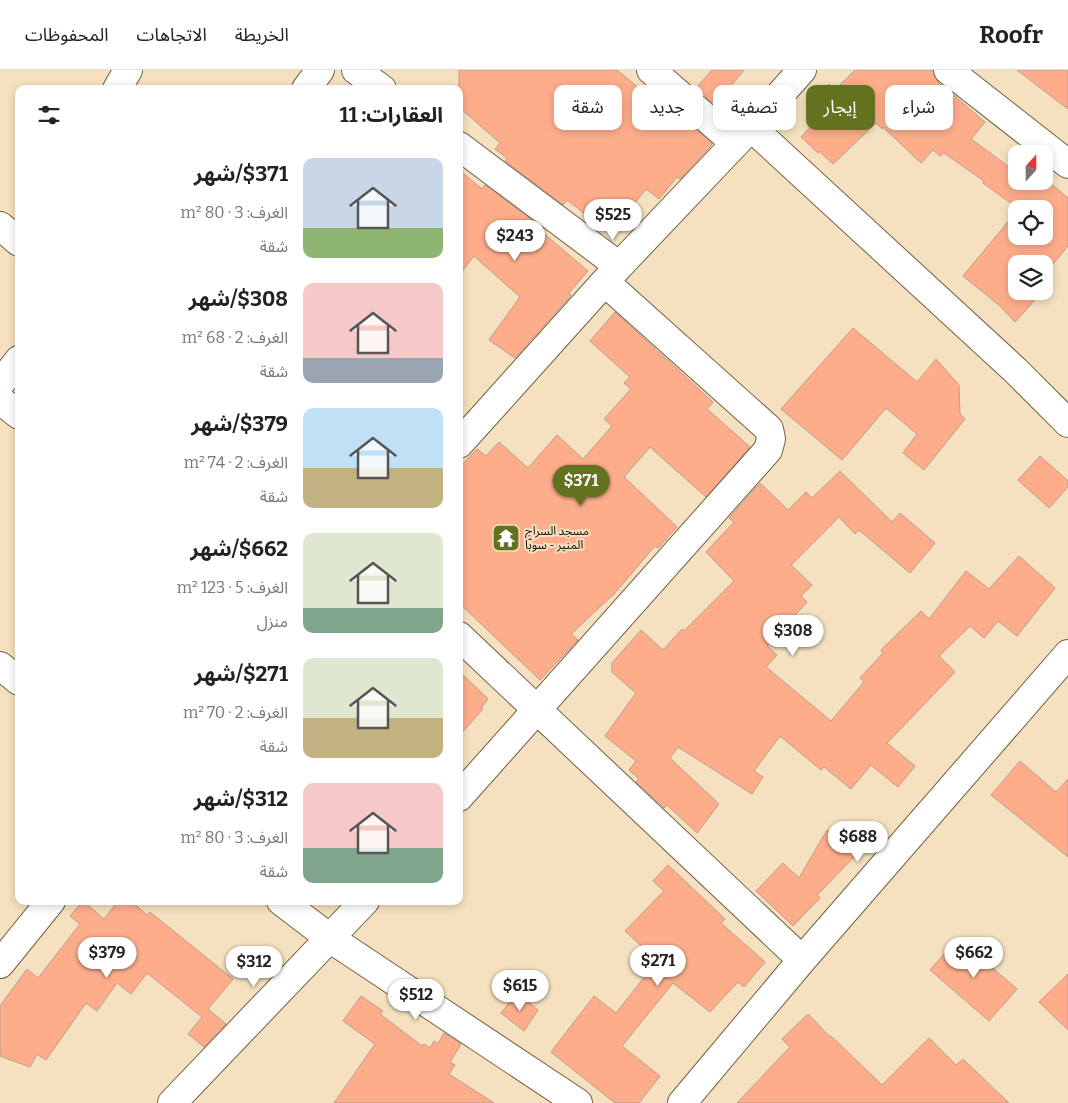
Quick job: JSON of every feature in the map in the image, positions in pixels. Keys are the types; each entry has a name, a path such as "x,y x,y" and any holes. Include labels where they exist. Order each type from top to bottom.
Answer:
{"street":[{"path":"119,85 128,70"},
{"path":"309,85 320,70"},
{"path":"356,70 377,85"},
{"path":"651,70 743,135 1015,370 1068,423"},
{"path":"463,440 612,274 802,70"},
{"path":"948,70 1068,164"},
{"path":"463,149 612,274 769,429 771,439 768,450 463,793"},
{"path":"0,226 15,239"},
{"path":"0,384 15,365"},
{"path":"0,400 15,412"},
{"path":"463,640 536,711 802,960"},
{"path":"682,1103 802,960 1068,654"},
{"path":"0,666 15,678"},
{"path":"0,964 48,905"},
{"path":"286,905 331,939 578,1103"},
{"path":"172,1103 331,939 361,905"}],"building":[{"path":"459,70 617,70 635,85 632,85 632,130 696,130 712,143 680,179 677,177 659,199 646,189 617,225 599,211 593,220 567,200 563,205 505,161 507,158 495,149 500,143 463,111 463,85 459,85"},
{"path":"712,70 744,70 732,85 713,85 713,103 703,94 703,85 699,85"},
{"path":"855,70 933,70 938,82 942,85 885,85 885,129 883,127 882,129 875,124 875,85 840,85"},
{"path":"1017,70 1068,70 1068,109"},
{"path":"953,95 985,122 971,139 1008,166 1008,190 1053,190 1053,186 1068,198 1068,246 1053,264 1053,255 1008,255 1008,300 1035,300 1015,322 1000,306 963,276 1008,222 1008,245 1053,245 1053,200 1008,201 983,183 984,181 944,153 940,156 933,150 921,163 886,130 953,130"},
{"path":"807,130 869,130 833,164 801,137"},
{"path":"463,173 482,189 485,185 544,229 542,232 588,271 569,293 571,295 568,299 515,358 489,340 520,297 474,256 463,270"},
{"path":"615,312 713,402 707,409 750,447 706,497 650,447 624,477 677,527 658,548 655,546 614,594 571,634 578,640 540,680 463,607 463,464 477,449 486,456 499,442 528,468 557,435 583,459 612,426 604,419 631,389 624,383 630,377 590,341"},
{"path":"853,328 917,382 936,359 959,385 960,414 965,419 924,470 903,453 917,434 886,408 842,460 781,409"},
{"path":"1040,456 1068,481 1068,487 1049,508 1018,480"},
{"path":"840,471 892,522 900,513 935,543 910,573 859,530 855,534 839,517 791,565 812,585 801,596 807,602 767,646 777,655 766,667 831,721 864,682 860,678 883,653 881,650 921,611 929,619 966,571 989,589 1019,556 1055,588 1017,636 998,621 984,638 970,626 939,656 955,672 887,743 915,766 898,787 871,765 851,789 824,767 821,770 780,736 754,771 763,777 752,794 678,747 670,758 719,804 697,833 667,805 664,808 636,782 639,779 629,770 636,761 605,736 636,693 612,672 612,663 641,630 663,650 682,629 684,631 734,581 706,552 734,522 729,518 760,483 788,510 806,492 812,498"},
{"path":"463,675 488,699 481,708 483,709 463,732"},
{"path":"1020,761 1056,792 1068,779 1068,857 991,795"},
{"path":"827,830 861,850 817,895 820,898 793,926 756,891 783,863 799,878"},
{"path":"668,865 725,919 721,923 765,962 744,987 738,982 710,1012 673,983 622,1046 660,1076 639,1103 615,1103 551,1052 594,996 616,1013 653,966 645,958 649,953 625,931 664,891 653,881"},
{"path":"80,905 88,905 104,919 115,905 136,905 147,915 150,912 233,979 208,1009 226,1024 204,1047 188,1034 202,1017 147,973 131,994 117,983 97,1011 86,1003 46,1060 37,1054 30,1067 0,1056 0,1006 27,969 38,978 80,924 70,916"},
{"path":"958,938 1017,989 989,1021 930,970"},
{"path":"1068,974 1068,1030 1039,1002"},
{"path":"517,993 538,1010 524,1031 501,1013"},
{"path":"361,996 383,1011 380,1014 422,1046 424,1044 430,1048 434,1041 438,1044 444,1033 461,1044 450,1062 455,1065 449,1074 494,1103 334,1103 375,1044 343,1021"},
{"path":"808,1014 882,1085 929,1038 956,1065 963,1059 1009,1103 737,1103 790,1047 782,1039"}],"place":[{"name":"مسجد السراج المنير - سوبا","path":"506,538"}]}
